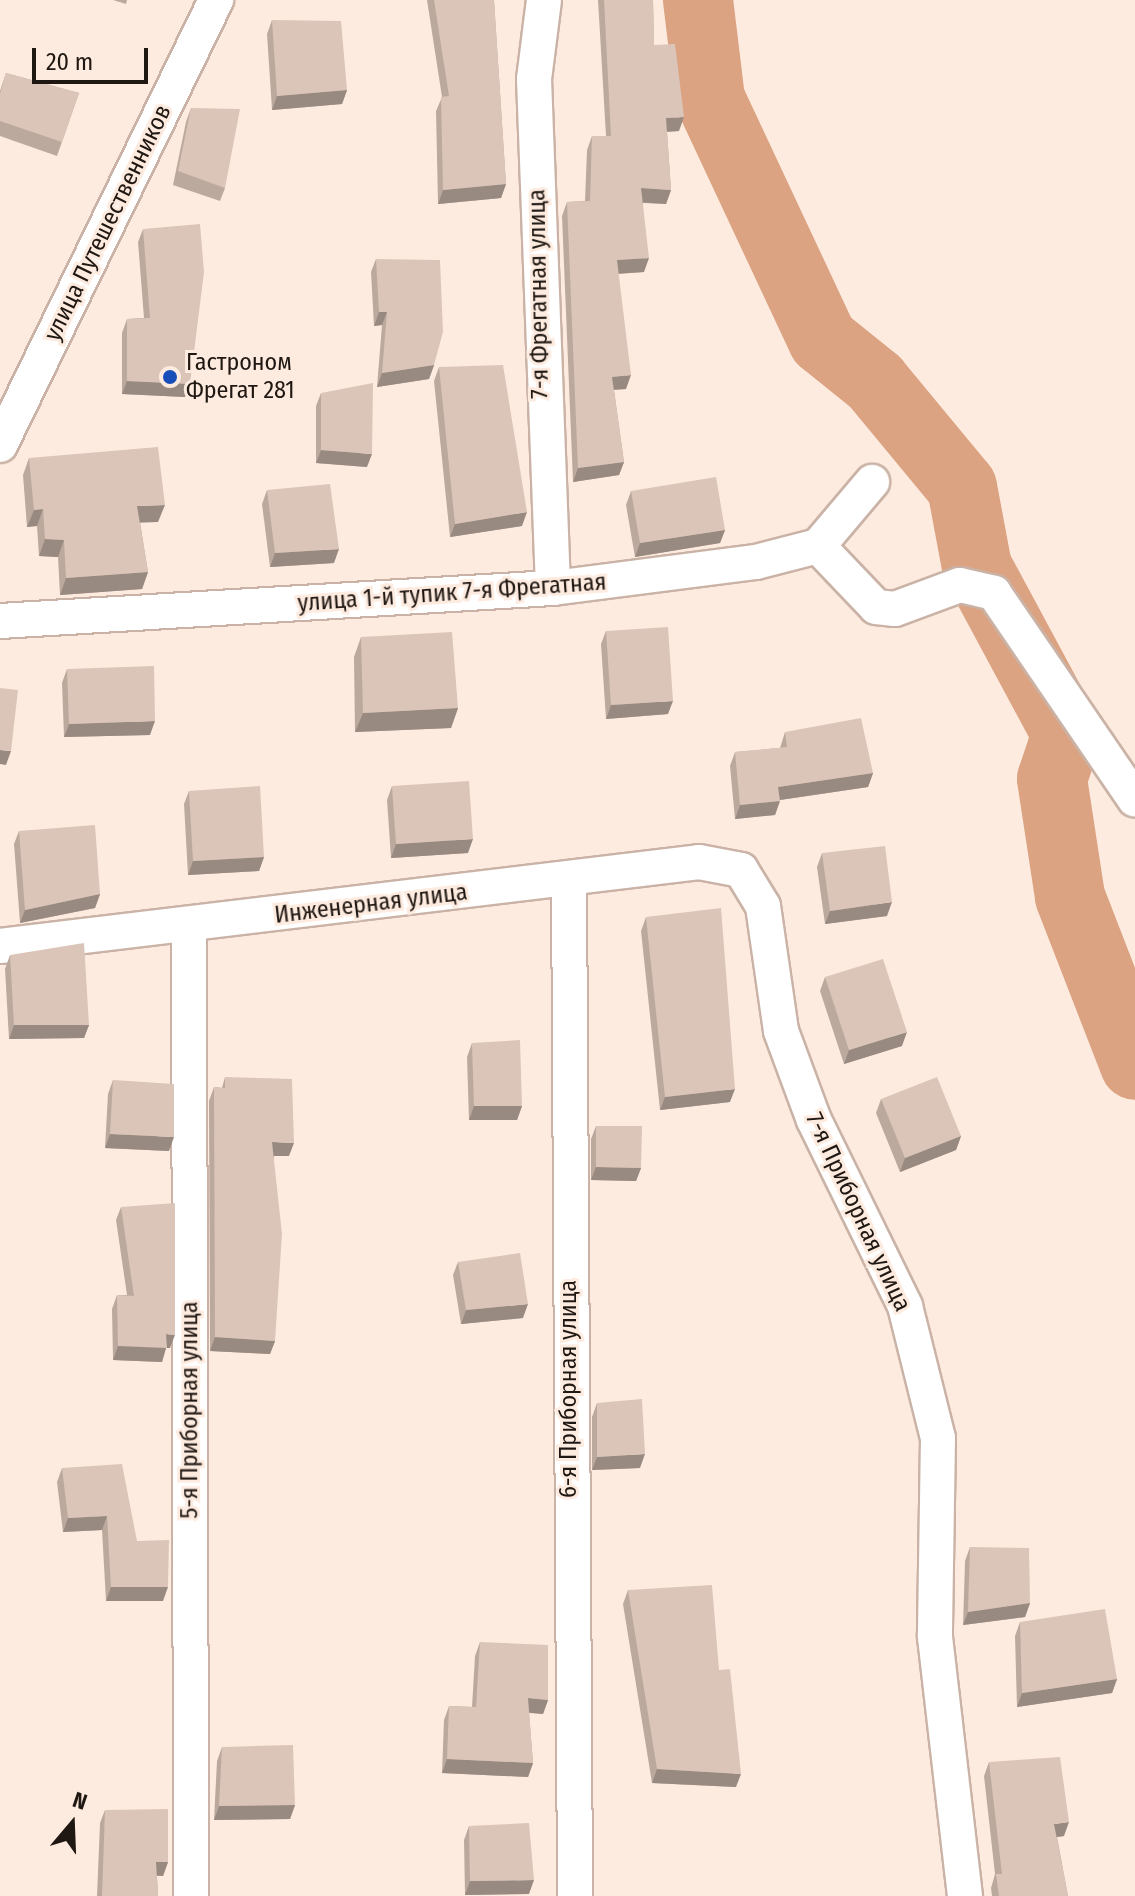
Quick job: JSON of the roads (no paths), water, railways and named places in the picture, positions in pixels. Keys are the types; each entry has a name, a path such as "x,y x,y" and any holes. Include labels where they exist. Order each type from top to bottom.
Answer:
{"street":[{"name":"улица Путешественников","path":"0,445 216,0"},
{"name":"7-я Фрегатная улица","path":"544,0 534,79 553,588"},
{"path":"872,482 818,546 876,607 895,609 960,585 994,593 1135,800"},
{"name":"улица 1-й тупик 7-я Фрегатная","path":"0,621 553,588 726,567 818,546"},
{"name":"Инженерная улица","path":"0,946 569,881 699,862 741,870"},
{"name":"7-я Приборная улица","path":"741,870 763,906 781,1031 814,1120 905,1306 938,1438 935,1637 965,1896"},
{"name":"6-я Приборная улица","path":"569,881 575,1896"},
{"name":"5-я Приборная улица","path":"189,924 191,1896"}],"waterway":[{"path":"698,0 710,99 823,340 875,382 962,487 977,567 1067,734 1052,779 1070,897 1135,1065"}],"place":[{"name":"Гастроном Фрегат 281","path":"170,377"}]}
